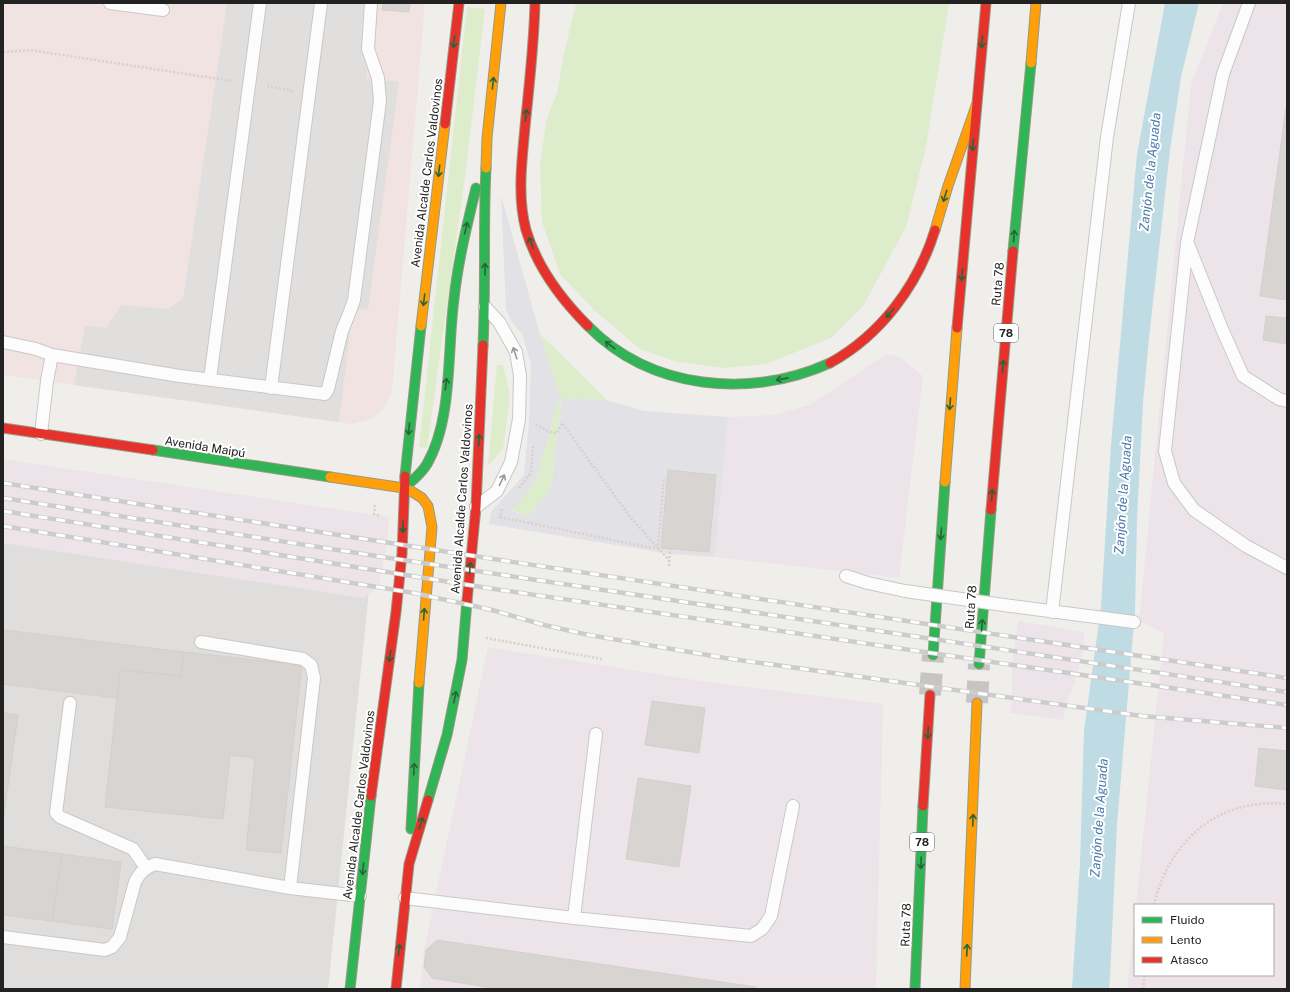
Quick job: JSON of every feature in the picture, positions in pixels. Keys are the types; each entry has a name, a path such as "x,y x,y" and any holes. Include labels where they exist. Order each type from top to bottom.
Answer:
{"main road":[{"name":"Avenida Alcalde Carlos Valdovinos","path":"350,989 376,757 396,612 402,554 404,488 413,398 459,3"},
{"name":"Avenida Alcalde Carlos Valdovinos","path":"396,989 409,864 447,735 462,660 476,507 485,308 484,206 487,138 501,3"},
{"path":"535,3 534,31 521,176 521,198 524,221 529,239 539,261 561,295 594,332 613,348 643,366 685,380 707,384 726,385 784,380 824,366 843,355 870,334 902,298 922,264 976,106"},
{"path":"933,655 948,432 986,3"},
{"name":"Ruta 78","path":"979,664 996,437 1036,3"},
{"path":"404,488 419,474 427,463 442,423 452,313 462,244 487,138"},
{"name":"Avenida Maipú","path":"3,428 404,488 417,493 424,498 429,509 432,527 419,685 409,864"},
{"name":"Ruta 78","path":"915,989 930,694"},
{"path":"965,989 977,703"}],"lane":[{"path":"110,3 163,10"},
{"path":"210,379 260,3"},
{"path":"271,388 321,3"},
{"path":"3,342 36,349 52,355 180,376 325,394 328,389 342,331 354,300 380,101 378,78 368,49 371,3"},
{"path":"1052,612 1106,145 1129,3"},
{"path":"1249,3 1223,74 1187,243 1165,451 1174,483 1194,510 1246,546 1287,568"},
{"path":"1187,243 1243,376 1279,399 1287,401"},
{"path":"476,507 497,491 511,462 519,419 520,376 516,352 499,322 485,308"},
{"path":"41,434 47,381 52,355"},
{"path":"846,576 868,583 905,591 1134,622"},
{"path":"201,642 303,659 311,666 314,678 290,888"},
{"path":"70,703 56,813 60,817 133,849 146,868"},
{"path":"574,918 596,734"},
{"path":"405,898 574,918 751,936 762,929 771,916 793,806"},
{"path":"3,937 105,950 112,947 120,937 135,882 139,874 146,868 155,864 290,888 360,896"}],"path":[{"path":"3,52 30,50 310,93"},
{"path":"534,431 535,418"},
{"path":"535,424 549,432 558,433 562,423 631,518 670,560"},
{"path":"517,491 531,472 534,438"},
{"path":"658,548 664,477"},
{"path":"507,503 502,509 500,517 658,548"},
{"path":"669,566 670,549"},
{"path":"464,634 602,659"},
{"path":"1154,904 1172,859 1182,845 1208,822 1223,813 1239,807 1257,804 1287,804"},
{"path":"1143,989 1145,976"}],"shaded area":[{"path":"3,3 425,3 392,391 384,409 371,419 351,424 3,375"},
{"path":"227,3 376,3 366,78 399,82 368,310 353,308 339,422 74,385 85,325 106,328 122,305 168,309 183,299"},
{"path":"1223,3 1287,3 1287,989 1127,989 1134,927 1134,976 1274,976 1274,904 1136,904 1164,633 1139,621 1191,84"},
{"path":"501,195 540,334 560,396 536,481 511,511 529,516 551,489 562,398 607,400 644,411 728,417 715,557 670,554 489,524 491,512 524,475 529,421 531,364 522,334 511,321 506,309"},
{"path":"886,354 900,357 923,376 899,578 715,557 728,417 773,415 809,405"},
{"path":"3,459 389,517 387,542 379,587 363,598 3,543"},
{"path":"3,538 369,591 328,989 3,989"},
{"path":"1018,621 1084,632 1084,648 1063,720 1010,713 1012,699 1012,665"},
{"path":"488,647 708,682 883,704 876,989 420,989 424,950"}],"green space":[{"path":"576,3 949,3 926,147 906,227 863,306 831,338 766,364 723,368 674,361 640,349 594,310 560,274 542,222 540,162 547,118 557,93 564,54"},
{"path":"467,7 485,9 465,177 427,448 419,447"},
{"path":"540,334 607,400 562,398 551,489 529,516 510,510 536,481 560,396"},
{"path":"497,365 503,365 510,395 503,449 488,466"}],"water":[{"name":"Zanjón de la Aguada","path":"1165,3 1199,3 1181,77 1170,150 1143,403 1137,520 1135,611 1117,825 1109,989 1072,989 1080,864 1084,731 1101,607 1111,445 1137,154"}],"building":[{"path":"383,3 410,3 409,12 382,10"},
{"path":"1287,108 1287,300 1260,296"},
{"path":"1266,316 1287,318 1287,344 1263,340"},
{"path":"668,470 716,475 709,552 661,548"},
{"path":"3,630 184,652 181,676 120,670 117,698 3,684"},
{"path":"184,652 302,665 281,853 246,850 255,758 230,755 223,819 105,807 120,670 181,676"},
{"path":"652,701 705,708 699,753 645,745"},
{"path":"3,713 18,715 3,822"},
{"path":"1259,748 1287,751 1287,790 1255,786"},
{"path":"638,778 691,786 679,867 626,859"},
{"path":"3,846 62,854 52,921 3,915"},
{"path":"62,854 121,862 112,929 52,921"},
{"path":"437,940 756,987 755,989 498,989 432,978 424,967 426,950"}],"tunnel":[{"path":"930,695 933,655"},
{"path":"977,703 979,664"}],"railway":[{"path":"3,483 500,560 1287,678"},
{"path":"3,498 383,557 1287,692"},
{"path":"3,511 494,589 1287,705"},
{"path":"3,526 414,593 492,610 544,625 589,635 725,658 1142,716 1287,728"}],"traffic: fast":[{"path":"1013,251 1031,63"},
{"path":"483,345 486,168"},
{"path":"404,488 420,474 427,464 435,446 441,426 448,384 452,319 458,271 476,188"},
{"path":"405,476 421,326"},
{"path":"588,326 613,347 641,364 671,375 703,382 735,384 767,381 799,374 830,363"},
{"path":"153,450 330,477"},
{"path":"933,655 945,482"},
{"path":"979,664 991,510"},
{"path":"428,800 447,735 462,660 467,601"},
{"path":"411,829 419,683"},
{"path":"350,989 371,796"},
{"path":"915,989 923,806"}],"traffic: slow":[{"path":"486,168 487,138 501,3"},
{"path":"1031,63 1036,3"},
{"path":"935,230 948,186 976,106"},
{"path":"421,326 445,124"},
{"path":"945,482 957,328"},
{"path":"330,477 404,488 422,498 428,506 432,527 419,683"},
{"path":"965,989 977,703"}],"traffic: jam":[{"path":"445,124 459,3"},
{"path":"535,3 522,166 521,191 523,217 531,244 543,270 559,294 588,326"},
{"path":"957,328 986,3"},
{"path":"830,363 848,352 866,338 895,307 919,270 935,230"},
{"path":"991,510 1013,251"},
{"path":"467,601 476,507 483,345"},
{"path":"3,428 153,450"},
{"path":"371,796 396,612 402,554 405,476"},
{"path":"923,806 930,695"},
{"path":"396,989 409,864 428,800"}]}
